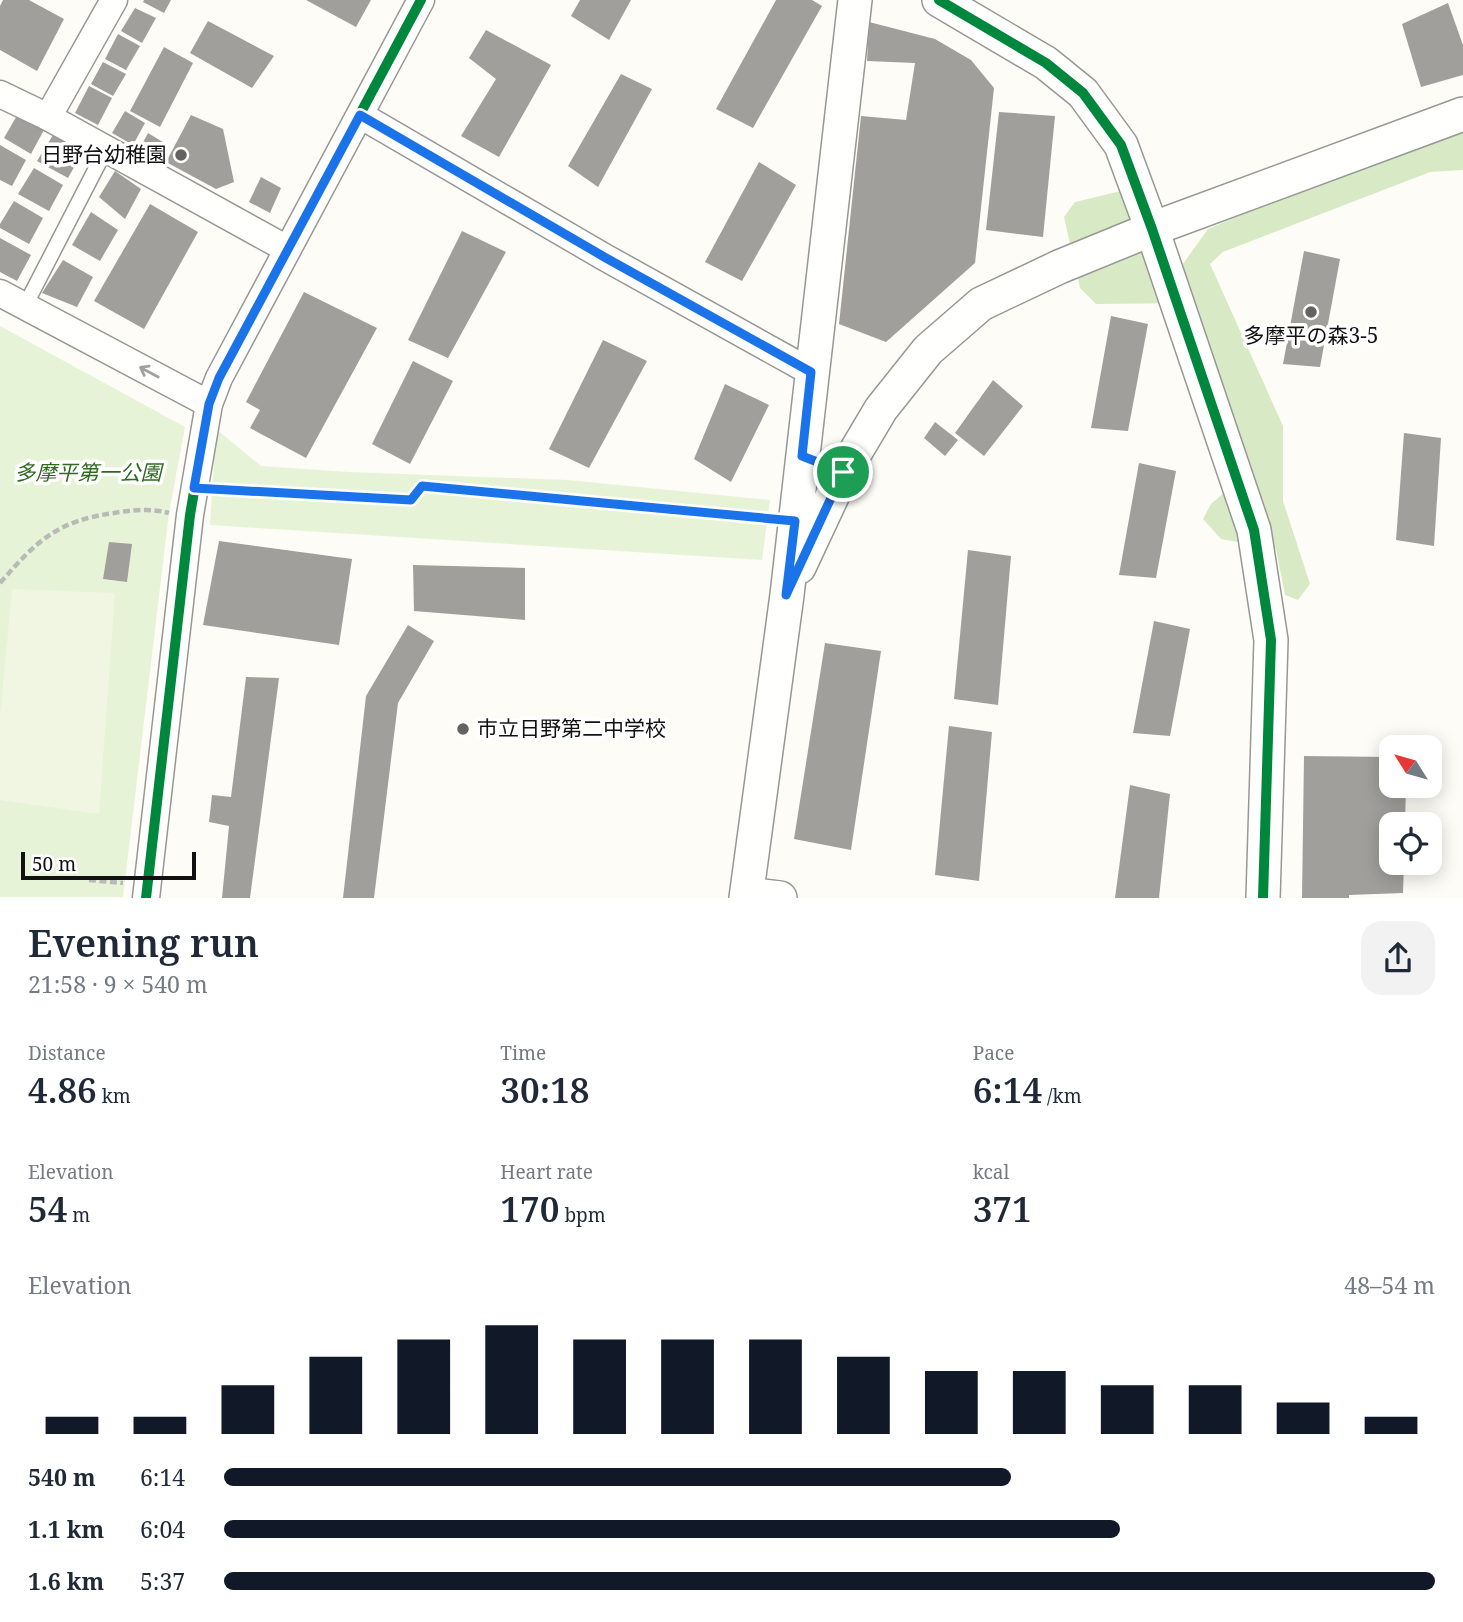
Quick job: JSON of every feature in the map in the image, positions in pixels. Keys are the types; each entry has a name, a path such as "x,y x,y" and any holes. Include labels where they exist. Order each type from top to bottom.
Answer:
{"street":[{"path":"48,117 114,0"},
{"path":"147,891 190,516 209,404 219,378 421,0"},
{"path":"780,898 747,896 795,521 855,0"},
{"path":"939,0 1046,63 1083,93 1121,145 1152,229 1254,530 1271,640 1263,898"},
{"path":"1,98 48,117 287,249"},
{"path":"786,595 843,472 881,409 928,350 981,304 1059,267 1152,229 1463,114"},
{"path":"360,115 606,258 811,372"},
{"path":"0,293 209,404"},
{"path":"802,456 843,472"}],"lane":[{"path":"25,306 106,149"}],"path":[{"path":"194,488 411,500 422,486 795,521"},
{"path":"0,583 28,551 54,530 86,517 159,510 190,516"},
{"path":"89,880 147,891"}],"green space":[{"path":"1463,132 1463,170 1430,172 1223,252 1210,264 1283,426 1283,501 1310,584 1298,600 1285,595 1276,549 1221,539 1203,519 1211,504 1247,473 1191,303 1096,304 1080,288 1064,217 1075,202 1129,189 1144,260 1180,268 1208,229 1304,188"},
{"name":"多摩平第一公園","path":"0,326 185,427 169,513 123,897 0,897"},
{"path":"216,429 261,466 568,480 770,500 762,560 210,525"},
{"path":"12,589 115,593 99,814 0,800 0,717"}],"building":[{"path":"3,0 29,0 64,19 37,71 0,50 0,6"},
{"path":"171,0 164,13 143,2"},
{"path":"306,0 371,0 356,27"},
{"path":"580,0 631,0 609,40 571,16"},
{"path":"776,0 812,0 822,6 753,128 716,109"},
{"path":"1448,3 1463,45 1463,75 1421,87 1402,24"},
{"path":"135,8 156,18 142,43 121,31"},
{"path":"208,21 274,56 252,88 190,53"},
{"path":"869,22 935,39 971,60 994,88 975,263 886,342 839,324 861,116 906,120 915,63 867,61"},
{"path":"486,30 551,65 499,157 461,136 496,79 469,58"},
{"path":"118,34 140,46 126,70 105,59"},
{"path":"164,47 193,63 160,127 130,111"},
{"path":"103,62 126,74 113,96 91,84"},
{"path":"621,74 652,89 598,187 568,166"},
{"path":"89,86 112,98 98,125 75,113"},
{"path":"125,111 145,123 133,145 112,133"},
{"path":"19,112 45,128 31,154 4,138"},
{"path":"999,112 1055,116 1043,237 986,230"},
{"path":"191,115 223,129 234,182 216,189 166,162"},
{"path":"148,133 166,144 156,163 138,152"},
{"path":"53,135 82,153 68,178 37,161"},
{"path":"0,145 26,160 12,186 0,180"},
{"path":"759,162 796,185 742,281 705,262"},
{"path":"34,168 63,185 49,211 18,194"},
{"path":"115,171 141,189 125,219 99,197"},
{"path":"261,177 281,188 270,213 249,202"},
{"path":"14,201 43,218 29,244 0,228"},
{"path":"150,204 198,232 144,329 94,301"},
{"path":"91,212 118,230 100,261 72,245"},
{"path":"462,231 506,252 448,358 408,340"},
{"path":"0,238 31,255 17,281 0,272"},
{"name":"多摩平の森3-5","path":"1304,251 1340,259 1320,367 1283,364"},
{"path":"63,260 93,277 77,307 42,293"},
{"path":"304,292 377,328 306,458 250,428 260,410 246,402"},
{"path":"1111,316 1148,324 1128,431 1091,428"},
{"path":"603,340 647,361 589,468 549,449"},
{"path":"413,361 453,381 410,464 372,444"},
{"path":"993,380 1023,406 984,456 955,433"},
{"path":"725,384 769,405 731,482 694,459"},
{"path":"935,422 958,440 945,456 924,438"},
{"path":"1404,433 1441,438 1434,546 1396,540"},
{"path":"1139,463 1176,471 1156,578 1119,575"},
{"path":"219,541 352,559 339,645 203,625"},
{"path":"109,542 132,544 127,582 103,579"},
{"path":"968,550 1011,556 998,705 954,699"},
{"path":"413,565 525,568 525,620 414,611"},
{"path":"1154,621 1190,629 1170,736 1133,733"},
{"path":"408,625 434,641 398,703 374,898 343,898 366,696"},
{"path":"825,643 881,651 851,850 794,839"},
{"path":"246,677 279,678 250,898 222,898 229,826 209,822 212,795 231,797"},
{"path":"949,726 992,732 979,881 935,875"},
{"path":"1304,756 1379,757 1379,798 1406,798 1405,812 1379,812 1379,875 1404,875 1403,893 1349,895 1349,898 1302,898"},
{"path":"1130,785 1170,794 1159,898 1115,898"}],"cycle path":[{"path":"146,898 190,515 209,404 219,378 421,0"},
{"path":"939,0 1046,63 1083,93 1121,145 1152,229 1254,530 1271,640 1263,898"}],"place":[{"name":"日野台幼稚園","path":"181,155"},
{"name":"多摩平の森3-5","path":"1311,312"},
{"name":"市立日野第二中学校","path":"463,729"}],"route":[{"path":"360,115 606,258 811,372 802,456 843,472 786,595 795,521 422,486 411,500 194,488 209,404 219,378 360,115"}]}
